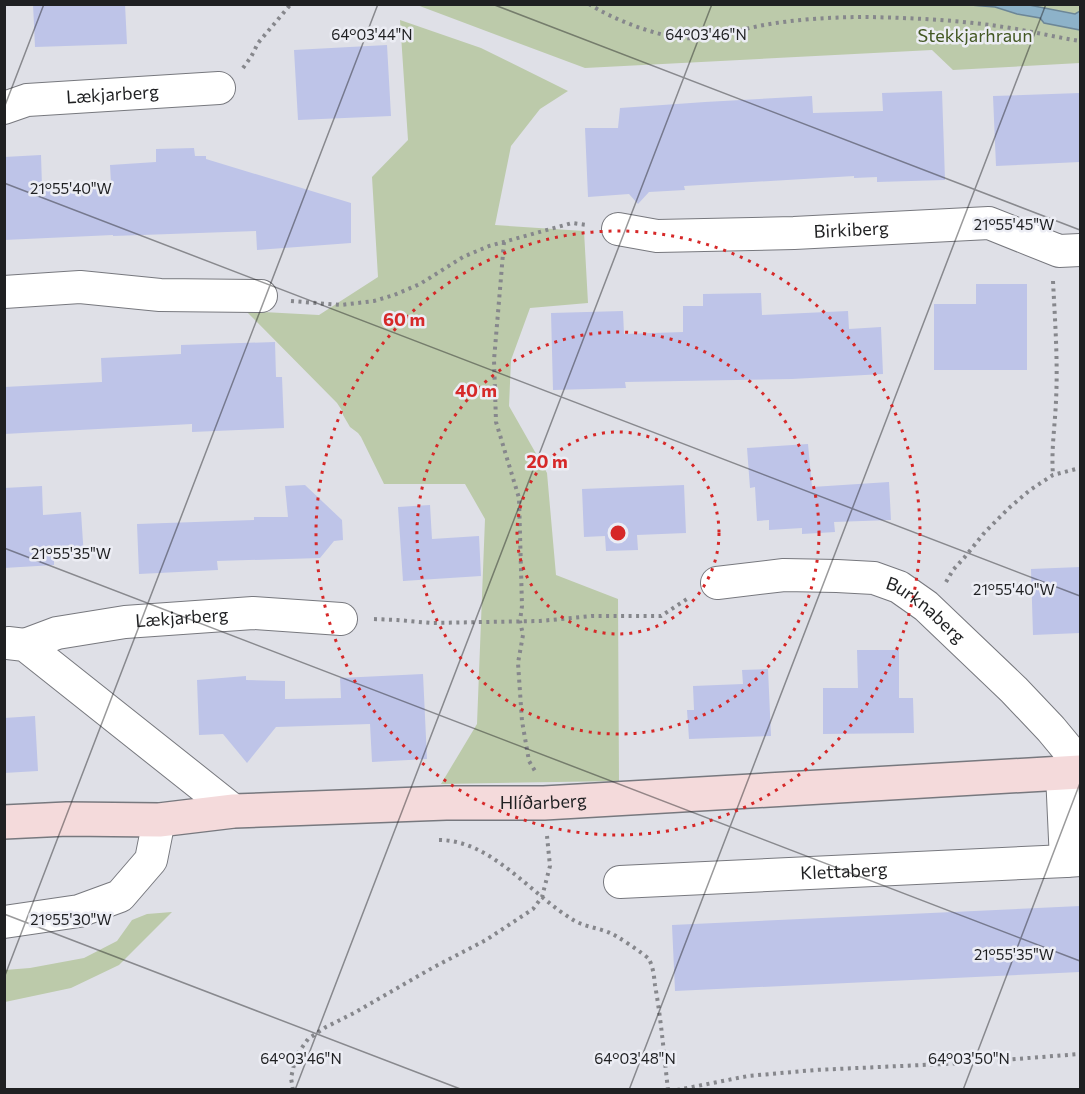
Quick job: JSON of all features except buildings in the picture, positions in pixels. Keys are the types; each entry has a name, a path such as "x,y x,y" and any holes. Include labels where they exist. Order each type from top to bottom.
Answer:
{"street":[{"name":"Lækjarberg","path":"4,108 27,100 219,88"},
{"name":"Birkiberg","path":"618,229 657,236 794,233 989,223 1070,250"},
{"path":"4,292 80,287 160,295 261,296"},
{"name":"Burknaberg","path":"717,583 784,575 837,576 874,578 899,587 926,606 1051,729 1074,770"},
{"name":"Lækjarberg","path":"15,644 57,633 125,622 253,613 341,619"},
{"name":"Lækjarberg","path":"15,644 234,811"},
{"name":"Hlíðarberg","path":"4,822 67,819 159,820 234,811 446,803 541,789 1074,770"},
{"name":"Klettaberg","path":"620,882 1073,860 1074,770"},
{"path":"4,922 79,910 120,896 151,860 159,820"}],"path":[{"path":"219,88 241,70 258,43 291,4"},
{"path":"589,4 627,24 682,38 790,22 869,17 965,22 1080,40"},
{"path":"261,296 341,306 374,302 420,284 463,257 504,242 572,223 618,229"},
{"path":"293,1089 291,1078 296,1056 308,1039 486,940 532,909 542,897 550,866 541,789 529,761 522,721 518,663 523,635 520,621 522,606 519,498 496,422 494,360 504,242"},
{"path":"1053,475 1057,350 1052,275 1070,250"},
{"path":"926,606 985,532 1009,508 1030,490 1053,475 1080,468"},
{"path":"341,619 431,623 540,621 592,616 661,616 681,602 717,583"},
{"path":"436,840 448,840 465,845 496,860 542,897 577,921 612,933 647,957 653,970 660,1008 668,1089"},
{"path":"677,1089 748,1076 815,1070 965,1063 1080,1054"}],"green space":[{"name":"Stekkjarhraun","path":"417,5 1080,5 1080,63 953,70 932,50 585,68"},
{"path":"400,20 481,48 568,91 540,109 511,146 495,225 584,231 588,303 530,308 511,360 509,406 547,473 556,575 618,599 619,781 441,784 477,724 485,519 465,484 384,484 361,437 350,427 337,403 246,311 319,315 378,277 372,177 408,140"},
{"path":"172,912 119,965 71,988 5,1002 5,970 84,958 117,941 132,920 147,914"}],"water":[{"path":"970,5 1029,5 1075,14 1080,11 1080,30 1044,23 1040,18 995,7"}]}
